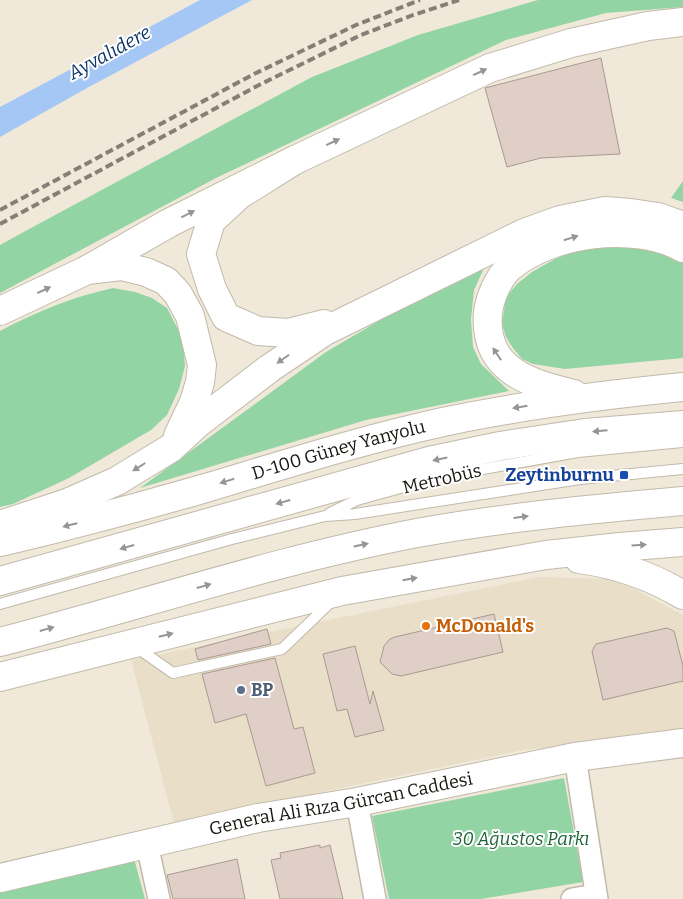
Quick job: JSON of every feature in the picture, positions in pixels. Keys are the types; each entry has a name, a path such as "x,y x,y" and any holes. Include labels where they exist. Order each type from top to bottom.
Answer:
{"main road":[{"path":"0,310 87,270 169,223 295,160 490,68 571,43 648,26 683,22"},
{"path":"295,160 239,195 211,221 201,254 212,289 226,317 258,331 288,333 355,316"},
{"path":"0,525 67,503 108,485 171,448 198,423 270,368 325,331 524,233 560,220 606,211 631,212 658,217 683,226"},
{"path":"585,397 540,386 512,371 498,356 489,338 487,324 489,306 496,288 508,269 525,256 577,236 630,234 652,237 683,248"},
{"path":"87,270 121,266 146,272 160,278 166,281 178,294 190,316 202,365 200,382 189,414 171,448"},
{"name":"D-100 Güney Yanyolu","path":"0,543 114,514 362,441 443,422 506,409 585,397 683,387"},
{"path":"0,581 430,461 500,446 585,433 683,425"},
{"path":"0,642 326,553 415,534 518,517 683,501"},
{"path":"0,677 342,591 546,555 683,542"},
{"path":"546,555 602,562 656,580 683,594"},
{"name":"General Ali Rıza Gürcan Caddesi","path":"0,878 258,818 358,802 575,757 683,743"}],"street":[{"path":"572,899 596,897 575,757"},
{"path":"358,802 375,899"},
{"path":"146,844 159,899"}],"lane":[{"name":"Metrobüs","path":"325,516 357,500 444,476 578,452 683,442"},
{"name":"Metrobüs","path":"0,604 232,539 325,516 355,514 580,479 683,469"},
{"path":"131,644 173,673 282,650 342,591"}],"shaded area":[{"path":"539,577 616,579 683,615 683,731 523,750 174,823 131,660"}],"green space":[{"path":"538,0 683,0 683,7 606,13 506,40 216,178 0,293 0,245 31,228 312,77 418,35"},
{"path":"683,181 683,202 671,198"},
{"path":"607,246 646,249 664,254 683,263 683,358 565,369 533,364 522,359 506,337 502,324 506,297 517,284 532,272 555,259 579,250"},
{"path":"485,266 474,290 471,319 473,347 481,364 509,391 366,420 140,488 326,352 421,296"},
{"path":"113,288 135,292 152,298 167,308 183,339 185,366 179,389 167,415 151,430 69,478 13,504 0,507 0,331 55,306"},
{"name":"30 Ağustos Parkı","path":"564,778 583,882 481,899 389,899 372,816"},
{"path":"133,855 145,899 0,899 0,888"}],"water":[{"name":"Ayvalıdere","path":"200,0 252,0 0,137 0,107"}],"building":[{"path":"601,58 620,154 541,158 507,167 485,88"},
{"path":"494,614 503,652 401,676 392,674 380,662 384,646 390,639"},
{"path":"667,628 674,631 683,666 683,681 603,700 592,651 596,644"},
{"path":"267,629 271,644 198,660 195,649"},
{"path":"355,646 370,704 373,691 384,730 355,737 347,709 337,711 323,654"},
{"path":"275,658 294,729 303,727 315,773 266,786 246,714 215,723 202,674"},
{"path":"320,845 320,848 330,845 343,899 280,899 271,860 281,858 280,853"},
{"path":"237,859 245,899 173,899 167,875"}],"railway":[{"path":"0,210 254,74 356,25 420,0"},
{"path":"0,224 259,85 361,35 459,0"}],"place":[{"name":"Zeytinburnu","path":"624,475"},
{"name":"McDonald's","path":"426,626"},
{"name":"BP","path":"241,690"}]}
